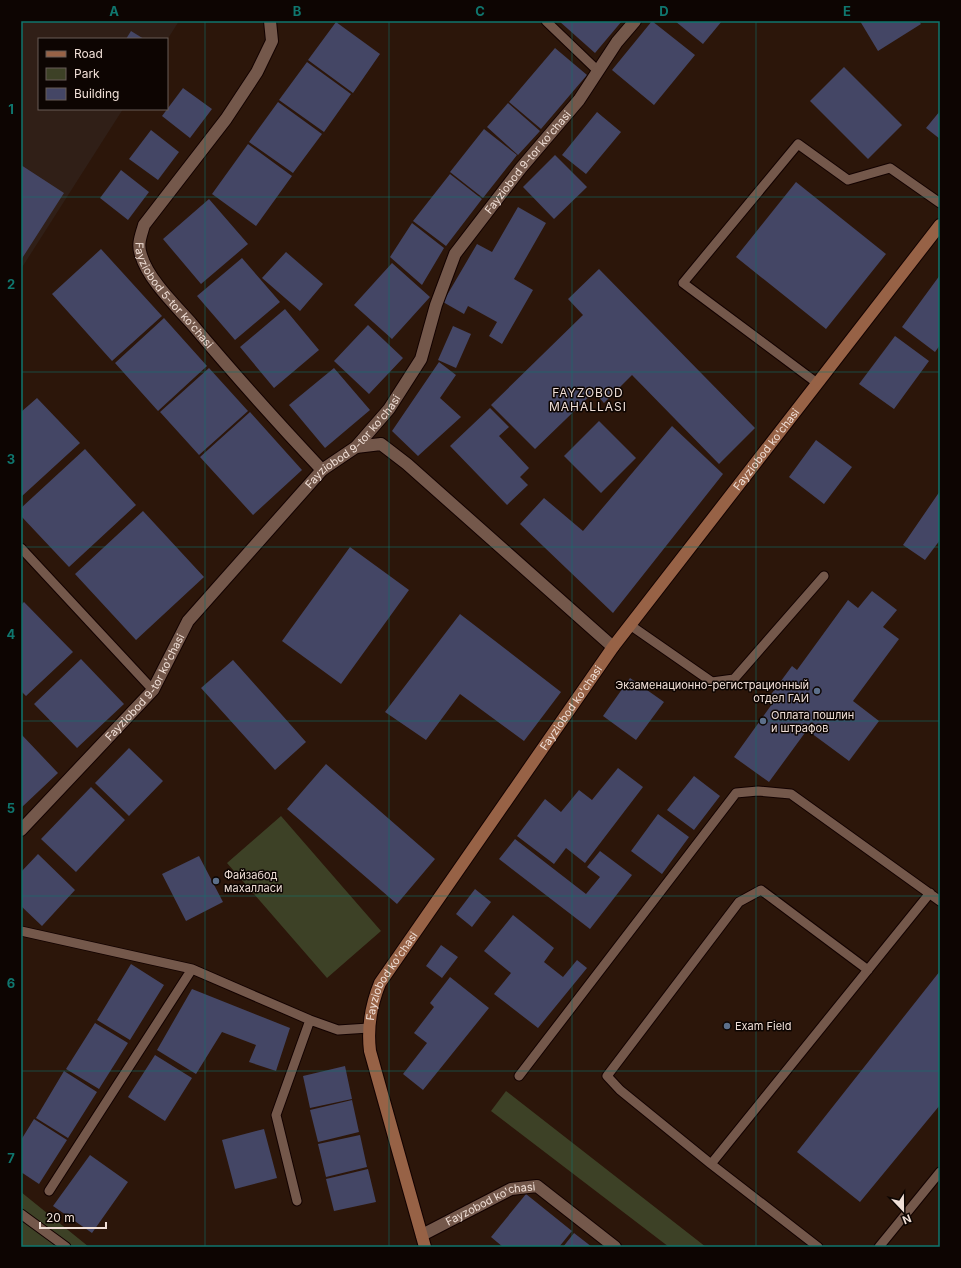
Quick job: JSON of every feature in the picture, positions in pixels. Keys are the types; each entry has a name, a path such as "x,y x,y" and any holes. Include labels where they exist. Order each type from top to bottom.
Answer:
{"street":[{"name":"Fayziobod 5-tor ko'chasi","path":"270,21 272,41 257,72 226,119 144,225 139,241 141,255 148,271 163,290 240,381 322,470"},
{"name":"Fayziobod 9-tor ko'chasi","path":"21,830 153,690 188,621 322,470 356,447 388,409 421,359 436,305 455,254 521,168 579,100 617,42 635,21"},
{"name":"Fayziobod ko'chasi","path":"424,1247 422,1235 370,1050 369,1028 372,1004 380,983 613,647 940,225"},
{"path":"356,447 381,444 407,464 613,647"},
{"name":"Fayzobod ko'chasi","path":"422,1235 511,1189 536,1186 615,1247"}],"lane":[{"path":"546,21 598,70"},
{"path":"817,383 683,283 798,144 848,180 890,168 940,203"},
{"path":"21,548 153,690"},
{"path":"630,625 712,682 734,679 824,576"},
{"path":"519,1076 736,793 758,791 791,794 940,901"},
{"path":"818,1247 711,1164 620,1090 607,1076 739,902 761,890 868,970"},
{"path":"711,1164 930,893"},
{"path":"21,931 192,969 310,1020 338,1030 369,1028"},
{"path":"49,1192 192,969"},
{"path":"297,1201 276,1115 310,1020"},
{"path":"879,1247 940,1172"},
{"path":"21,1214 66,1247"}],"shaded area":[{"path":"21,21 179,21 168,38 38,38 38,110 122,110 21,269"}],"green space":[{"path":"281,816 381,931 327,978 227,863"},
{"path":"506,1091 706,1247 669,1247 491,1111"},
{"path":"21,1192 89,1247 21,1247"}],"building":[{"path":"559,21 622,21 595,53"},
{"path":"652,21 695,55 654,105 612,70"},
{"path":"675,21 722,21 703,44"},
{"path":"860,21 919,21 921,24 878,51"},
{"path":"336,22 380,54 353,93 308,60"},
{"path":"131,31 142,38 127,38"},
{"path":"555,48 587,75 541,129 509,102"},
{"path":"307,62 351,94 324,132 279,100"},
{"path":"844,67 902,125 868,159 810,101"},
{"path":"183,88 212,109 190,138 162,116"},
{"path":"278,102 322,134 293,173 249,142"},
{"path":"508,103 540,131 518,155 487,127"},
{"path":"940,111 940,139 926,128"},
{"path":"597,112 621,132 586,174 562,155"},
{"path":"484,129 517,155 483,198 450,172"},
{"path":"151,130 179,152 158,180 129,159"},
{"path":"248,144 292,176 256,226 212,194"},
{"path":"555,155 587,187 554,219 523,187"},
{"path":"21,165 64,193 21,260"},
{"path":"121,170 149,192 128,220 100,198"},
{"path":"450,174 482,199 446,246 413,221"},
{"path":"796,182 886,254 826,329 736,257"},
{"path":"209,199 248,244 201,284 163,239"},
{"path":"518,207 546,223 514,279 533,290 502,344 489,336 497,322 468,306 464,314 443,302 477,244 492,252"},
{"path":"412,223 444,248 422,285 390,257"},
{"path":"101,249 162,316 112,361 52,294"},
{"path":"286,252 323,284 300,311 262,278"},
{"path":"242,258 280,302 235,340 197,296"},
{"path":"392,263 430,297 392,339 354,305"},
{"path":"599,269 755,428 719,464 632,375 604,403 594,392 535,449 491,405 583,315 568,299"},
{"path":"940,275 940,345 935,352 902,327"},
{"path":"285,309 319,350 274,388 240,347"},
{"path":"164,318 207,366 158,411 115,363"},
{"path":"368,325 403,358 369,394 334,361"},
{"path":"453,326 471,334 456,368 438,360"},
{"path":"895,336 929,361 894,409 859,384"},
{"path":"439,362 456,375 440,398 461,417 418,456 392,431"},
{"path":"209,368 248,411 199,455 160,412"},
{"path":"334,368 370,410 325,448 289,405"},
{"path":"37,398 80,443 21,497 21,412"},
{"path":"490,408 509,427 499,436 529,468 520,477 528,485 507,505 450,446"},
{"path":"250,412 302,470 253,515 200,457"},
{"path":"599,421 636,458 601,493 564,456"},
{"path":"672,426 723,474 613,613 520,524 544,498 583,531"},
{"path":"816,440 852,467 824,504 789,477"},
{"path":"85,449 136,505 69,567 21,516 21,508"},
{"path":"940,491 940,540 925,560 903,545"},
{"path":"143,511 204,577 136,640 75,574"},
{"path":"350,547 409,590 341,684 282,641"},
{"name":"Экзаменационно-регистрационный отдел ГАИ","path":"872,591 897,610 883,627 899,639 853,701 879,721 849,761 807,730 769,782 734,757 772,704 767,700 792,666 797,670 848,600 858,608"},
{"path":"24,602 73,652 26,696 21,691 21,605"},
{"path":"460,614 561,692 524,741 460,694 426,740 385,712"},
{"path":"81,659 124,704 77,748 34,704"},
{"path":"233,660 306,742 275,770 201,688"},
{"path":"630,678 664,702 636,740 603,716"},
{"path":"21,734 58,773 21,808"},
{"path":"129,748 163,781 129,816 95,783"},
{"path":"326,764 435,859 397,904 287,809"},
{"path":"618,768 643,787 585,863 566,848 554,864 517,836 545,799 561,812 579,790 592,800"},
{"path":"694,776 720,796 694,830 667,810"},
{"path":"91,787 125,820 76,872 41,839"},
{"path":"658,814 689,837 662,874 631,851"},
{"path":"515,839 586,894 600,877 587,867 600,851 632,875 590,929 499,859"},
{"path":"38,854 75,890 42,926 21,906 21,872"},
{"path":"199,856 223,902 186,921 162,874"},
{"path":"475,889 491,902 472,927 456,914"},
{"path":"513,915 554,948 544,962 563,977 577,960 587,968 538,1028 494,994 511,973 484,951"},
{"path":"441,945 458,957 442,978 426,966"},
{"path":"131,964 164,985 130,1040 97,1020"},
{"path":"940,971 940,1105 860,1202 797,1152"},
{"path":"450,977 489,1008 423,1090 403,1074 427,1043 414,1033 434,1007 430,1003"},
{"path":"192,989 290,1028 276,1071 249,1062 256,1045 222,1032 196,1074 157,1050"},
{"path":"95,1023 128,1043 99,1089 66,1069"},
{"path":"155,1055 192,1078 165,1121 128,1097"},
{"path":"345,1066 352,1099 310,1108 303,1076"},
{"path":"64,1071 97,1092 68,1138 36,1118"},
{"path":"352,1100 359,1132 318,1142 310,1110"},
{"path":"34,1119 67,1140 39,1184 21,1172 21,1140"},
{"path":"264,1129 277,1178 235,1189 222,1140"},
{"path":"360,1135 367,1167 326,1177 318,1144"},
{"path":"90,1155 128,1182 92,1233 53,1206"},
{"path":"368,1169 376,1202 334,1211 326,1179"},
{"path":"526,1194 572,1231 559,1247 503,1247 491,1237"},
{"path":"574,1233 592,1247 563,1247"}],"place":[{"name":"Экзаменационно-регистрационный отдел ГАИ","path":"817,691"},
{"name":"Оплата пошлин и штрафов","path":"763,721"},
{"name":"Файзабод махалласи","path":"216,881"},
{"name":"Exam Field","path":"727,1026"}],"district":[{"name":"FAYZOBOD MAHALLASI","path":"588,399"}]}
